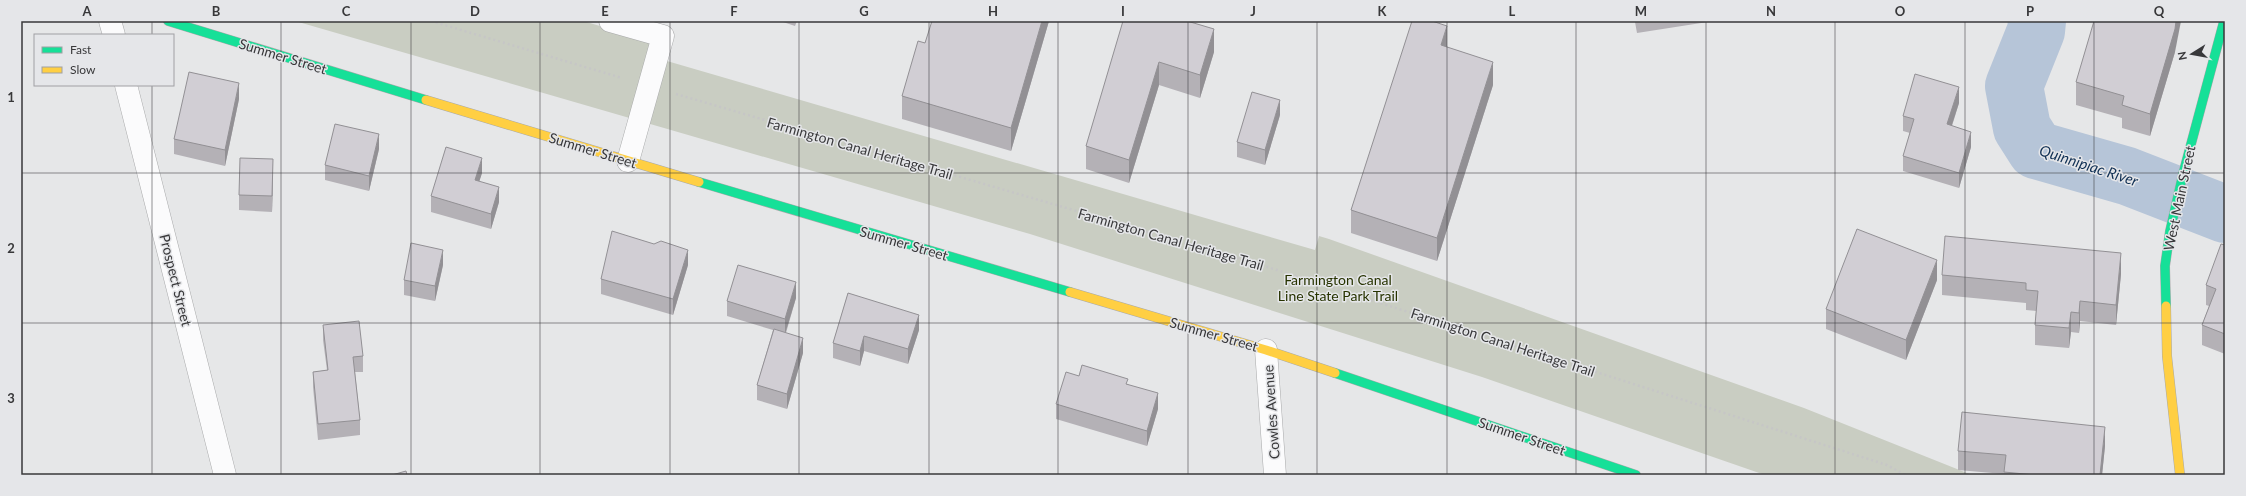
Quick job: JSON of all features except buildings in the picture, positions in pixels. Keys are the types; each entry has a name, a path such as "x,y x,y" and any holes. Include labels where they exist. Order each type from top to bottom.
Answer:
{"street":[{"path":"110,21 114,34"},
{"name":"Summer Street","path":"168,21 628,161 1266,350 1636,475"},
{"path":"610,21 663,36 628,161"},
{"name":"West Main Street","path":"2180,475 2167,356 2165,266 2170,230 2183,174 2224,21"},
{"name":"Prospect Street","path":"126,86 225,475"},
{"name":"Cowles Avenue","path":"1266,350 1275,475"}],"path":[{"name":"Farmington Canal Heritage Trail","path":"431,21 1258,264 1888,466 1904,475"}],"green space":[{"name":"Farmington Canal Line State Park Trail","path":"295,21 583,21 671,47 667,61 1315,250 1319,236 1329,239 1804,408 1972,475 1765,475 1482,377 1030,234"}],"waterway":[{"name":"Quinnipiac River","path":"2037,21 2036,31 2014,86 2022,128 2036,150 2127,176 2225,214"}],"traffic: fast":[{"path":"168,21 426,100"},
{"path":"2166,306 2165,266 2170,231 2183,174 2224,21"},
{"path":"699,182 1070,292"},
{"path":"1335,373 1636,475"}],"traffic: slow":[{"path":"426,100 699,182"},
{"path":"1070,292 1266,350 1335,373"},
{"path":"2166,306 2167,356 2180,475"}]}
